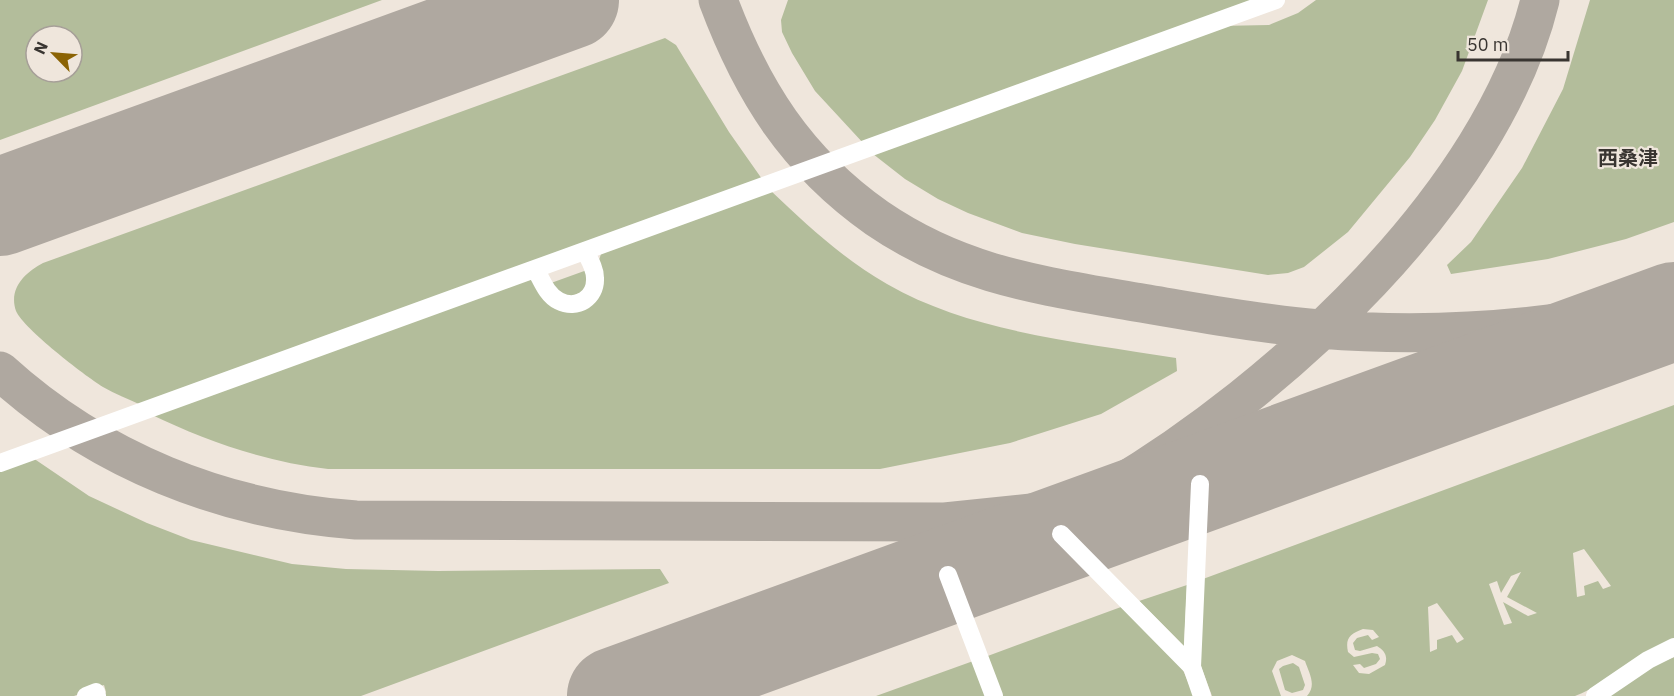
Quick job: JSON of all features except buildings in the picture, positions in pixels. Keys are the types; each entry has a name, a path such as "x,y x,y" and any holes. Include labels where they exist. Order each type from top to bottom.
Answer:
{"lane":[{"path":"0,463 1276,0"},
{"path":"536,270 548,292 558,300 568,304 579,304 588,298 594,289 596,279 585,251"},
{"path":"1200,484 1192,667 1202,696"},
{"path":"1061,534 1192,667"},
{"path":"948,575 994,696"},
{"path":"1595,696 1648,660 1674,647"},
{"path":"86,696 96,692 97,696"}],"green space":[{"path":"0,0 382,0 0,140"},
{"path":"788,0 1259,0 864,144 815,91 792,53 782,32 781,20"},
{"path":"1316,0 1488,0 1462,71 1435,120 1410,157 1348,232 1304,267 1288,273 1268,275 1075,244 1022,233 938,199 905,179 873,154 1219,26 1269,25 1298,13"},
{"path":"1590,0 1674,0 1674,222 1626,239 1548,259 1451,274 1447,265 1471,242 1522,168 1563,89"},
{"path":"665,38 676,45 729,132 762,179 141,405 112,392 83,373 30,329 16,311 14,295 20,282 30,271 43,263"},
{"path":"770,190 855,264 920,301 990,325 1176,358 1177,371 1101,414 1010,443 880,469 328,469 259,456 193,433 150,414 529,279 583,308 602,251"},
{"path":"587,270 589,290 565,298 551,283"},
{"path":"1674,405 1674,639 1649,651 1601,683 1575,696 1307,696 1312,683 1305,661 1292,655 1277,661 1272,671 1281,696 1212,696 1199,661 1203,579","holes":["1584,549 1611,586 1603,589 1598,581 1584,586 1585,595 1577,597 1573,553","1521,572 1507,597 1537,613 1528,616 1503,602 1512,623 1504,625 1489,584 1497,581 1501,593 1511,576","1437,603 1464,639 1457,643 1452,635 1437,640 1437,649 1430,652 1428,607","1363,629 1373,630 1379,637 1372,640 1368,635 1357,638 1353,643 1355,650 1360,651 1377,646 1386,656 1385,665 1369,674 1359,673 1353,665 1360,664 1364,668 1376,664 1380,659 1378,654 1354,657 1348,652 1348,640"]},
{"path":"33,458 89,496 147,523 191,540 292,564 346,569 438,571 660,569 669,583 361,696 104,696 106,692 104,685 74,696 0,696 0,470"},
{"path":"1187,585 1184,646 1139,601"},
{"path":"1121,607 1178,658 1194,696 999,696 985,657"},
{"path":"1674,657 1674,696 1605,696 1645,669"},
{"path":"976,660 989,696 876,696"},
{"path":"1293,663 1299,667 1305,685 1303,690 1292,693 1285,690 1279,669"}],"taxiway":[{"path":"718,0 731,33 762,94 800,148 823,173 877,218 908,237 939,253 1001,275 1066,290 1228,317 1274,324 1365,332 1454,332 1542,325 1674,302"},
{"path":"1110,490 1175,448 1242,399 1308,343 1370,281 1427,215 1476,145 1515,73 1540,0"},
{"path":"0,206 12,203"},
{"path":"0,371 38,403 79,431 121,455 165,475 211,492 258,505 356,520 945,522 1084,506 1161,489 1273,457"},
{"path":"903,592 1059,519"}],"runway":[{"path":"0,207 570,0"},
{"path":"616,696 1674,311"}],"district":[{"name":"西桑津","path":"1628,157"}]}
